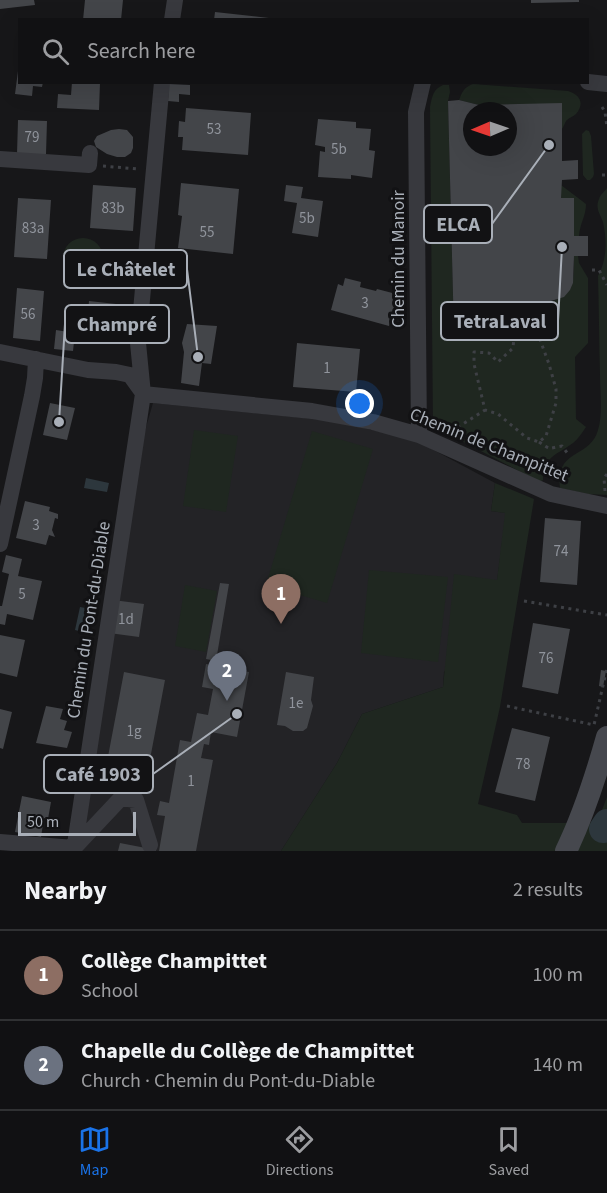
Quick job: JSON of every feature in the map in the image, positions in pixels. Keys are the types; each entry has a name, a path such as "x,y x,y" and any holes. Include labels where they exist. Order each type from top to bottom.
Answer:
{"main road":[{"path":"566,851 594,784 607,737"}],"street":[{"path":"172,18 175,0"},
{"name":"Chemin du Pont-du-Diable","path":"74,849 143,394 138,344 162,84"},
{"name":"Chemin du Manoir","path":"419,435 416,112 423,84"},
{"path":"0,159 90,159"},
{"path":"0,352 88,370 130,375 143,394"},
{"path":"0,544 32,396 36,359"},
{"name":"Chemin de Champittet","path":"143,394 312,411 373,422 419,435 551,495 607,506"},
{"path":"0,842 74,849 121,798 136,800 150,845"}],"path":[{"path":"603,107 607,127"},
{"path":"90,159 154,171"},
{"path":"592,270 599,270 607,285"},
{"path":"485,410 474,364 474,352 489,353 498,362 513,348 514,337 526,335 538,338 556,389 556,403 546,436 539,442"},
{"path":"442,446 454,429 485,410 498,414 527,438 549,449 562,446 568,454"},
{"path":"607,474 604,478 607,495"},
{"path":"524,601 607,615"},
{"path":"507,706 594,725 607,668"}],"shaded area":[{"path":"473,84 568,91 576,95 581,103 579,110 567,120 562,129 562,104 517,105 517,102 459,100 467,87"},
{"path":"443,85 449,85 450,92 448,101 454,334 534,333 528,308 556,300 567,293 573,280 574,256 578,256 579,263 588,278 588,343 575,357 576,419 586,427 575,441 548,461 543,472 543,480 540,482 433,426 430,107 435,91"},
{"path":"586,130 591,136 594,174 590,180 583,175 582,134"},
{"path":"561,185 586,204 579,236 574,236 561,198"},
{"path":"607,188 607,495 588,494 560,488 560,475 568,460 594,439 600,424 598,276 605,257 606,243 598,205"},
{"path":"83,238 97,244 103,258 97,272 83,278 69,272 63,258 69,244"},
{"path":"153,403 334,421 415,440 495,483 491,511 506,513 497,581 444,672 443,687 362,714 337,763 281,851 77,851 140,448"},
{"path":"194,430 238,436 226,512 183,506"},
{"path":"312,431 373,449 327,603 266,585"},
{"path":"86,478 109,483 107,492 84,488"},
{"path":"495,483 534,499 500,707 478,804 517,815 522,823 597,823 607,797 607,851 281,851 337,763 362,714 443,687 454,574 497,580 505,513 491,511"},
{"path":"369,570 448,577 438,662 361,653"},
{"path":"185,585 217,591 206,652 175,646"},
{"path":"80,607 91,609 86,633 75,630"}],"building":[{"path":"0,0 34,0 35,5 0,9"},
{"path":"85,0 123,0 121,18 83,18"},
{"path":"531,0 579,0 579,2 531,3"},
{"path":"215,12 269,18 214,18"},
{"path":"18,71 18,84 43,84 42,87 33,86 32,96 15,94"},
{"path":"72,84 100,84 99,110 57,108 58,94 71,95"},
{"path":"169,84 190,85 190,95 179,94 179,102 168,101"},
{"path":"448,101 467,102 463,102 463,156 517,156 517,104 562,103 562,161 578,160 578,179 562,180 561,198 574,198 574,236 588,236 588,256 574,256 573,283 564,297 528,308 534,333 454,334"},
{"path":"186,108 251,113 248,155 182,150 183,137 178,137 179,121 185,122"},
{"path":"318,119 356,122 356,128 371,129 369,150 375,151 372,178 351,175 351,179 318,177 320,151 325,152 325,147 315,145"},
{"path":"18,120 47,121 46,154 17,154"},
{"path":"119,129 127,130 133,137 131,153 125,157 117,157 96,147 94,141 97,136"},
{"path":"181,183 239,189 233,254 178,248 182,216 178,215"},
{"path":"93,185 136,188 133,231 90,228"},
{"path":"286,185 303,187 301,198 323,201 318,237 292,233 297,203 284,201"},
{"path":"18,198 51,200 47,259 14,257"},
{"path":"345,278 361,282 360,287 400,295 393,322 390,322 389,326 331,310 338,284 343,286"},
{"path":"17,288 44,291 40,341 13,338"},
{"path":"89,301 116,304 112,335 86,332"},
{"path":"187,324 217,326 211,364 202,363 199,386 181,383 184,352 182,343"},
{"path":"56,330 75,333 73,351 54,349"},
{"path":"297,343 360,349 356,392 293,387"},
{"path":"50,403 75,408 67,440 43,435"},
{"path":"25,501 50,507 49,511 58,514 52,530 55,537 49,535 46,545 16,538"},
{"path":"545,518 581,521 577,585 540,582"},
{"path":"6,555 22,559 18,576 42,581 33,620 7,614 5,625 0,624 0,606 2,606 9,574 2,572"},
{"path":"220,583 229,584 216,661 206,659"},
{"path":"113,600 144,604 139,637 109,633"},
{"path":"533,623 570,629 558,694 522,687"},
{"path":"0,635 25,640 17,677 0,673"},
{"path":"206,664 249,672 237,737 211,732 209,745 204,744 201,758 213,760 196,851 159,851 165,816 157,815 160,801 169,803 180,740 191,742 197,713 208,715 213,689 202,687"},
{"path":"601,670 606,671 603,687 599,686"},
{"path":"124,672 165,680 144,791 103,783"},
{"path":"286,672 314,677 311,700 313,706 307,728 303,731 293,731 285,726 277,725"},
{"path":"46,706 63,709 60,719 67,721 64,730 72,732 67,748 36,743"},
{"path":"0,709 12,712 3,749 0,748"},
{"path":"512,728 550,737 535,801 495,792"},
{"path":"22,796 51,802 48,819 44,818 41,837 15,832"},
{"path":"120,843 156,850 156,851 118,851"}],"waterway":[{"path":"603,829 607,823"}],"place":[{"name":"ELCA","path":"549,145"},
{"name":"TetraLaval","path":"562,247"},
{"name":"Le Châtelet","path":"198,357"},
{"name":"Champré","path":"59,422"},
{"name":"Collège Champittet","path":"281,624"},
{"name":"Chapelle du Collège de Champittet","path":"227,701"},
{"name":"Café 1903","path":"237,714"}]}
